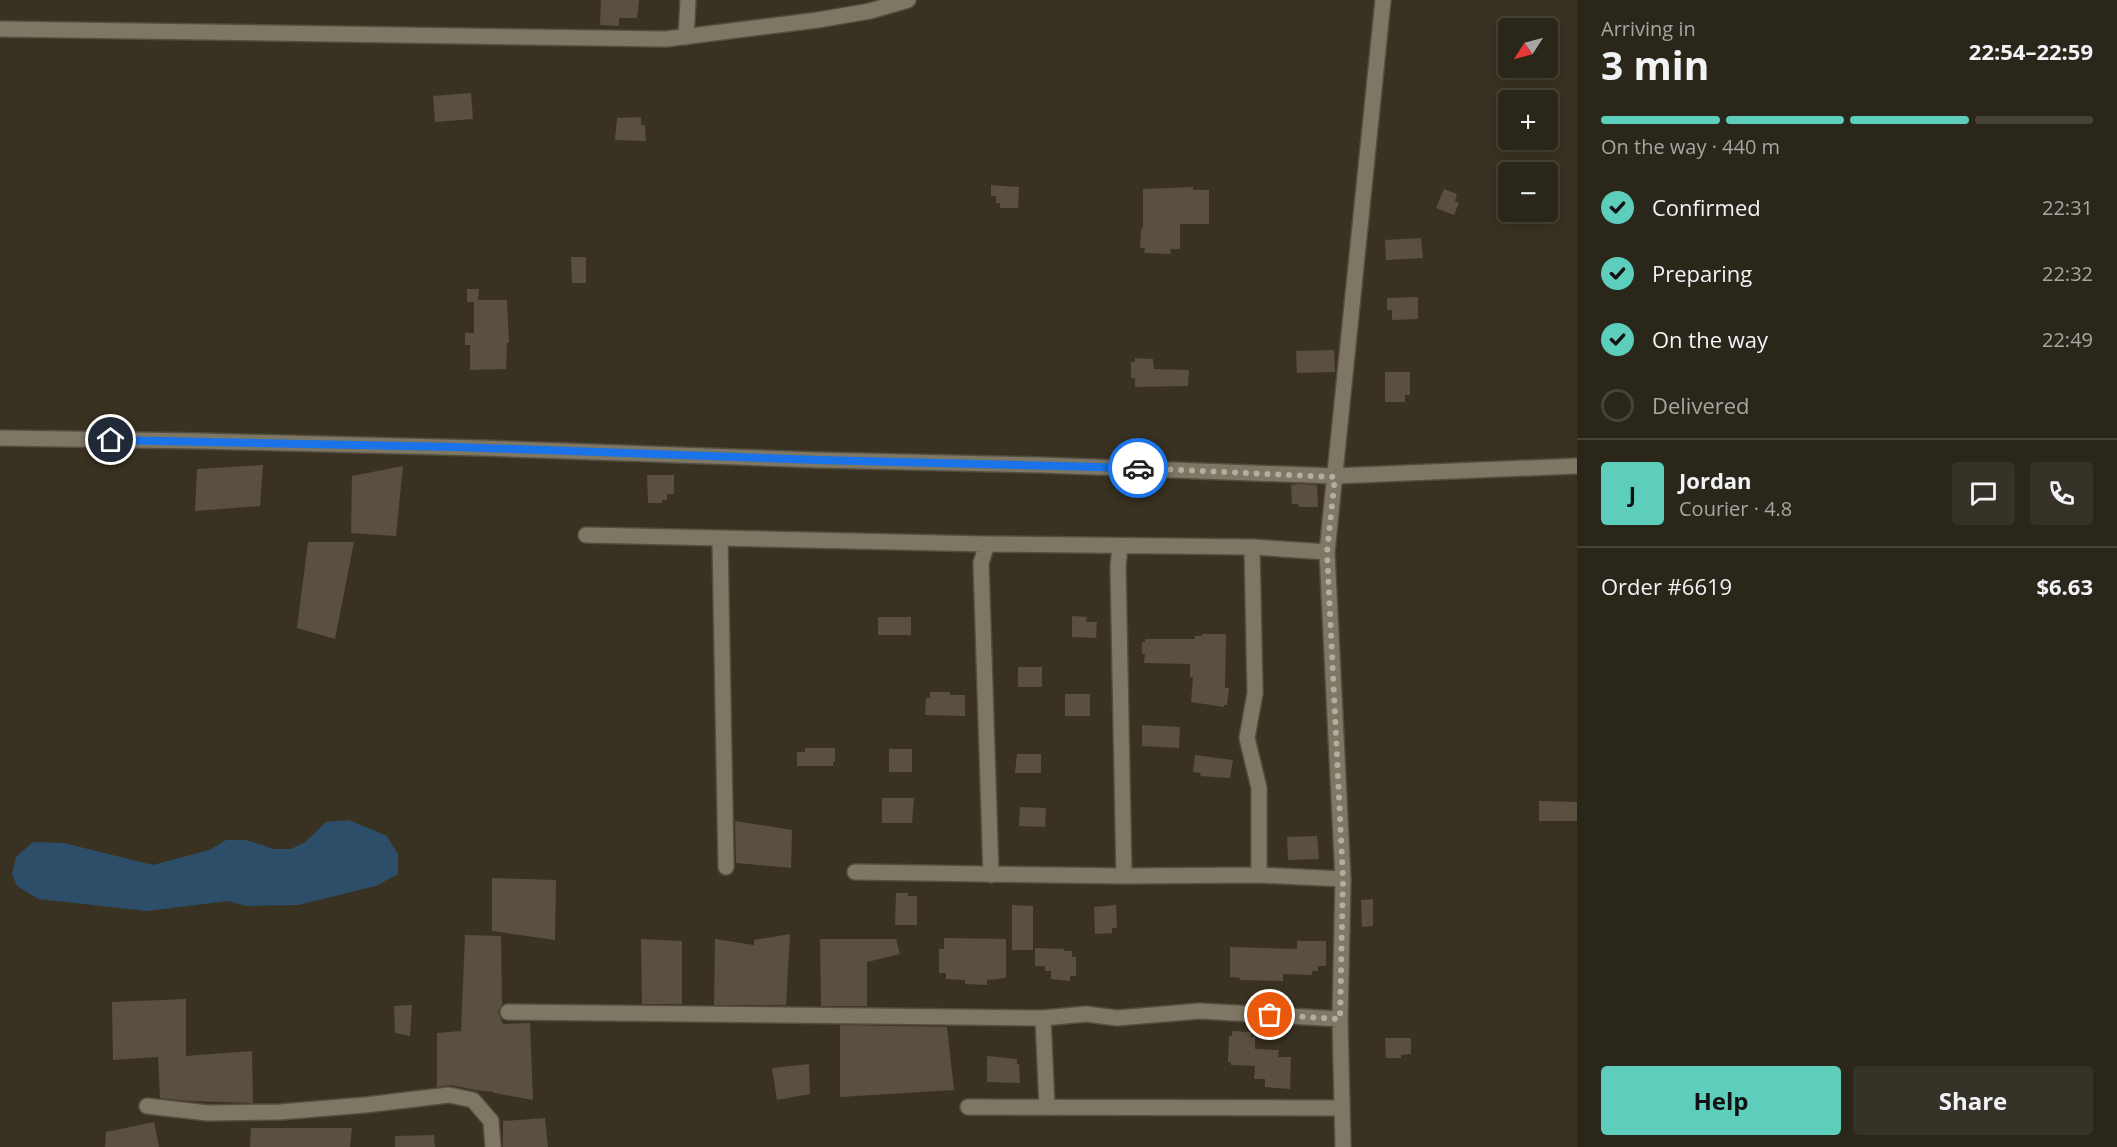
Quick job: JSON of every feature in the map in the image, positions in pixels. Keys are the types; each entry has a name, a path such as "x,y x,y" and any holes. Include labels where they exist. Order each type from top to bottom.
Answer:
{"street":[{"path":"686,37 688,0"},
{"path":"0,29 666,39 818,20 870,11 908,0"},
{"path":"1343,1147 1340,1019 1343,879 1327,552 1383,0"},
{"path":"0,438 457,447 818,460 1041,465 1335,477 1577,466"},
{"path":"586,535 1252,547 1327,552"},
{"path":"720,538 726,867"},
{"path":"987,544 981,563 991,875"},
{"path":"1120,546 1118,567 1124,876"},
{"path":"1252,547 1255,693 1247,738 1260,788 1258,875"},
{"path":"855,872 1124,876 1258,875 1343,879"},
{"path":"508,1012 1043,1018 1086,1014 1117,1018 1200,1011 1340,1019"},
{"path":"1043,1018 1047,1107"},
{"path":"147,1106 208,1113 280,1112 448,1095 473,1100 491,1121 493,1147"},
{"path":"968,1107 1342,1107"}],"water":[{"path":"349,820 387,836 398,854 398,874 376,886 298,905 246,906 228,901 147,911 38,899 17,886 12,874 16,857 33,842 64,843 153,865 209,850 226,840 246,840 274,849 291,849 305,842 326,822"}],"building":[{"path":"601,0 639,0 637,18 619,18 619,26 600,25"},
{"path":"471,93 473,119 435,122 433,96"},
{"path":"641,117 641,125 645,125 646,141 615,140 617,118"},
{"path":"991,185 1019,187 1018,208 1000,208 1000,203 996,203 996,196 991,196"},
{"path":"1193,187 1193,190 1209,190 1209,224 1180,224 1180,249 1170,249 1171,254 1144,253 1145,248 1140,248 1141,228 1143,229 1143,189"},
{"path":"1444,189 1457,194 1455,201 1459,203 1454,215 1436,208"},
{"path":"1421,238 1423,258 1386,260 1385,240"},
{"path":"571,257 586,257 586,283 572,283"},
{"path":"467,289 479,289 478,300 507,300 509,343 507,343 506,369 470,370 470,345 465,345 465,333 474,333 474,302 467,302"},
{"path":"1418,297 1418,319 1392,320 1392,310 1387,310 1387,298"},
{"path":"1334,350 1335,372 1297,373 1296,351"},
{"path":"1135,358 1153,359 1154,369 1189,370 1188,386 1135,387 1135,378 1131,378 1131,362 1135,362"},
{"path":"1385,372 1410,372 1410,395 1405,395 1405,402 1385,402"},
{"path":"263,465 260,506 195,511 197,469"},
{"path":"403,466 396,536 351,533 352,476"},
{"path":"647,475 674,475 674,494 667,494 667,500 662,500 662,503 648,503"},
{"path":"1291,485 1317,485 1318,507 1299,507 1298,504 1292,504"},
{"path":"308,542 354,542 335,639 297,628"},
{"path":"1072,616 1087,617 1086,622 1097,622 1096,638 1072,637"},
{"path":"878,617 911,617 911,635 878,635"},
{"path":"1202,634 1226,634 1225,688 1229,688 1227,705 1224,707 1191,702 1193,677 1190,677 1190,664 1144,663 1145,654 1142,654 1142,642 1145,642 1145,639 1195,639 1195,636 1202,636"},
{"path":"1018,667 1042,667 1042,687 1018,687"},
{"path":"930,692 965,695 965,716 925,715 926,698 930,698"},
{"path":"1065,694 1090,694 1090,716 1065,716"},
{"path":"1142,725 1180,727 1179,748 1142,746"},
{"path":"805,748 835,748 833,766 797,766 797,752 805,752"},
{"path":"889,749 912,749 912,772 889,772"},
{"path":"1017,754 1041,754 1041,773 1015,773"},
{"path":"1195,755 1233,760 1230,778 1200,776 1201,773 1193,772"},
{"path":"882,798 914,798 912,823 882,823"},
{"path":"1539,801 1577,802 1577,821 1539,821"},
{"path":"1020,807 1046,808 1045,827 1019,826"},
{"path":"735,821 792,830 791,868 736,863"},
{"path":"1317,836 1319,859 1288,860 1287,837"},
{"path":"492,878 556,880 555,940 492,931"},
{"path":"896,893 917,896 917,925 895,925"},
{"path":"1373,899 1373,926 1362,927 1361,900"},
{"path":"1012,905 1033,906 1033,950 1012,950"},
{"path":"1116,905 1117,928 1112,928 1112,933 1095,934 1094,907"},
{"path":"790,934 786,1005 714,1005 715,939 754,945 754,940"},
{"path":"465,935 501,936 502,1004 498,1012 503,1024 530,1023 533,1100 451,1085 437,1087 437,1033 461,1031"},
{"path":"944,938 1006,939 1006,978 987,980 987,985 965,984 965,980 946,979 946,973 939,973 939,949 944,949"},
{"path":"641,939 682,941 682,1004 642,1004"},
{"path":"820,939 896,939 900,954 867,962 867,1006 821,1006"},
{"path":"1297,941 1326,941 1326,966 1318,966 1318,971 1312,971 1312,975 1283,974 1283,981 1240,980 1240,978 1230,977 1230,947 1297,949"},
{"path":"1035,948 1072,951 1072,957 1076,957 1076,976 1070,976 1070,981 1051,979 1051,971 1045,971 1045,966 1035,966"},
{"path":"186,999 186,1056 252,1051 253,1103 160,1098 158,1057 113,1060 112,1002"},
{"path":"412,1005 410,1036 395,1033 394,1006"},
{"path":"840,1025 947,1027 954,1090 840,1097"},
{"path":"1232,1031 1251,1032 1251,1037 1255,1037 1255,1049 1279,1050 1278,1057 1291,1057 1290,1089 1265,1087 1265,1079 1254,1079 1255,1066 1231,1065 1231,1062 1228,1062 1229,1036 1232,1036"},
{"path":"1385,1038 1411,1038 1411,1054 1401,1055 1401,1058 1386,1058"},
{"path":"987,1056 1017,1059 1020,1083 987,1082"},
{"path":"809,1064 810,1094 777,1100 772,1068"},
{"path":"545,1118 548,1147 503,1147 503,1121"},
{"path":"154,1122 159,1147 105,1147 106,1132"},
{"path":"251,1128 352,1128 350,1147 250,1147"},
{"path":"434,1135 435,1147 395,1147 395,1136"}],"way so far":[{"path":"1138,468 1335,477 1327,552 1343,879 1340,1019 1270,1015"}],"route":[{"path":"111,440 457,447 818,460 1138,468"}]}
